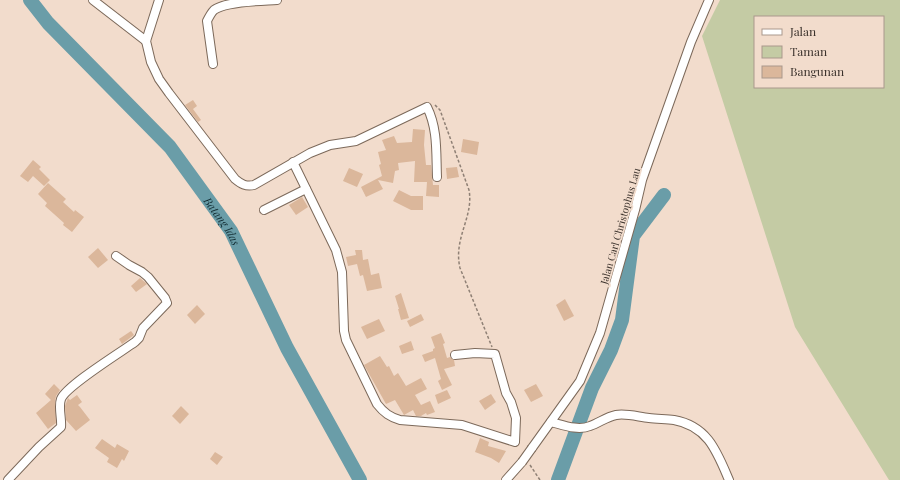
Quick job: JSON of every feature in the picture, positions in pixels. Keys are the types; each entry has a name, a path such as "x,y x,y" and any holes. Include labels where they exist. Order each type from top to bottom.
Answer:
{"street":[{"path":"93,0 146,41"},
{"path":"159,0 146,41 151,62 159,78 188,119 235,179 245,186 254,185 310,153 330,145 356,141 427,107 435,131 437,177"},
{"path":"213,64 207,21 209,16 215,10 230,4 278,0"},
{"name":"Jalan Carl Christophus Lau","path":"506,480 522,462 580,381 600,333 642,180 691,42 709,0"},
{"path":"293,162 340,260 344,285 344,320 346,340 377,404 384,413 392,418 400,420 462,425 515,442 516,418 511,402 506,393 495,354 475,353 455,355"},
{"path":"264,210 306,189"},
{"path":"8,480 61,427 60,401 64,396 75,385 135,342 139,338 143,328 167,303 165,298 145,275 116,256"},
{"path":"551,422 578,428 589,427 608,417 618,415 674,420 687,424 699,431 710,441 717,452 729,480"}],"path":[{"path":"427,107 435,104 440,110 469,190 470,204 462,229 457,252 458,259 460,268 495,354"}],"green space":[{"path":"720,0 900,0 900,480 889,480 795,327 702,36"}],"building":[{"path":"193,100 197,106 193,109 201,120 198,122 185,105"},
{"path":"413,129 425,130 424,145 426,165 431,165 433,185 439,185 439,197 426,196 427,182 414,182 415,161 398,163 399,170 395,171 393,183 378,180 383,189 366,197 361,187 382,176 378,152 386,150 382,140 394,136 397,143 412,142"},
{"path":"463,139 479,142 477,155 461,152"},
{"path":"33,160 41,167 39,169 50,180 44,186 33,176 28,182 20,176"},
{"path":"457,167 459,177 447,179 446,168"},
{"path":"349,168 363,174 357,187 343,181"},
{"path":"48,183 66,199 63,202 74,212 75,210 84,217 72,232 63,225 64,223 45,206 47,203 38,194"},
{"path":"399,190 411,196 423,196 423,210 411,210 393,201"},
{"path":"302,197 308,207 296,215 289,205"},
{"path":"98,248 108,260 98,268 88,257"},
{"path":"355,250 362,250 363,260 368,259 371,275 379,273 382,288 367,291 363,275 360,276 357,264 348,266 346,257 356,255"},
{"path":"140,278 147,284 136,292 131,286"},
{"path":"401,293 409,318 401,320 395,296"},
{"path":"565,299 574,316 564,321 556,305"},
{"path":"197,305 205,314 195,324 187,315"},
{"path":"421,314 424,320 410,327 407,321"},
{"path":"379,319 385,331 367,339 361,327"},
{"path":"131,331 134,335 122,344 119,339"},
{"path":"441,333 445,343 443,344 447,358 450,357 454,360 455,366 444,369 452,385 442,390 438,381 441,379 435,358 425,362 422,355 433,351 435,348 431,337"},
{"path":"411,341 414,350 402,354 399,346"},
{"path":"380,356 387,367 389,366 394,376 398,373 406,386 421,378 427,389 415,395 421,405 430,401 435,412 427,415 426,413 421,416 416,416 413,410 404,415 395,400 386,404 364,365"},
{"path":"54,384 60,390 56,396 55,402 56,423 48,429 36,413 51,400 45,394"},
{"path":"536,384 543,396 531,402 524,390"},
{"path":"447,390 451,398 438,404 435,395"},
{"path":"491,394 496,402 485,410 479,401"},
{"path":"77,395 82,402 78,405 90,420 76,431 66,420 65,406 68,398 70,400"},
{"path":"181,406 189,414 180,424 172,416"},
{"path":"480,438 489,442 488,446 506,451 499,463 491,458 475,452"},
{"path":"102,439 115,448 117,444 129,451 124,461 122,459 117,468 107,462 109,458 95,448"},
{"path":"215,452 223,457 217,465 210,459"}],"waterway":[{"name":"Batang Idas","path":"30,0 48,23 170,147 231,231 287,348 360,480"},
{"path":"558,480 592,388 611,350 622,320 633,236 664,195"}]}
